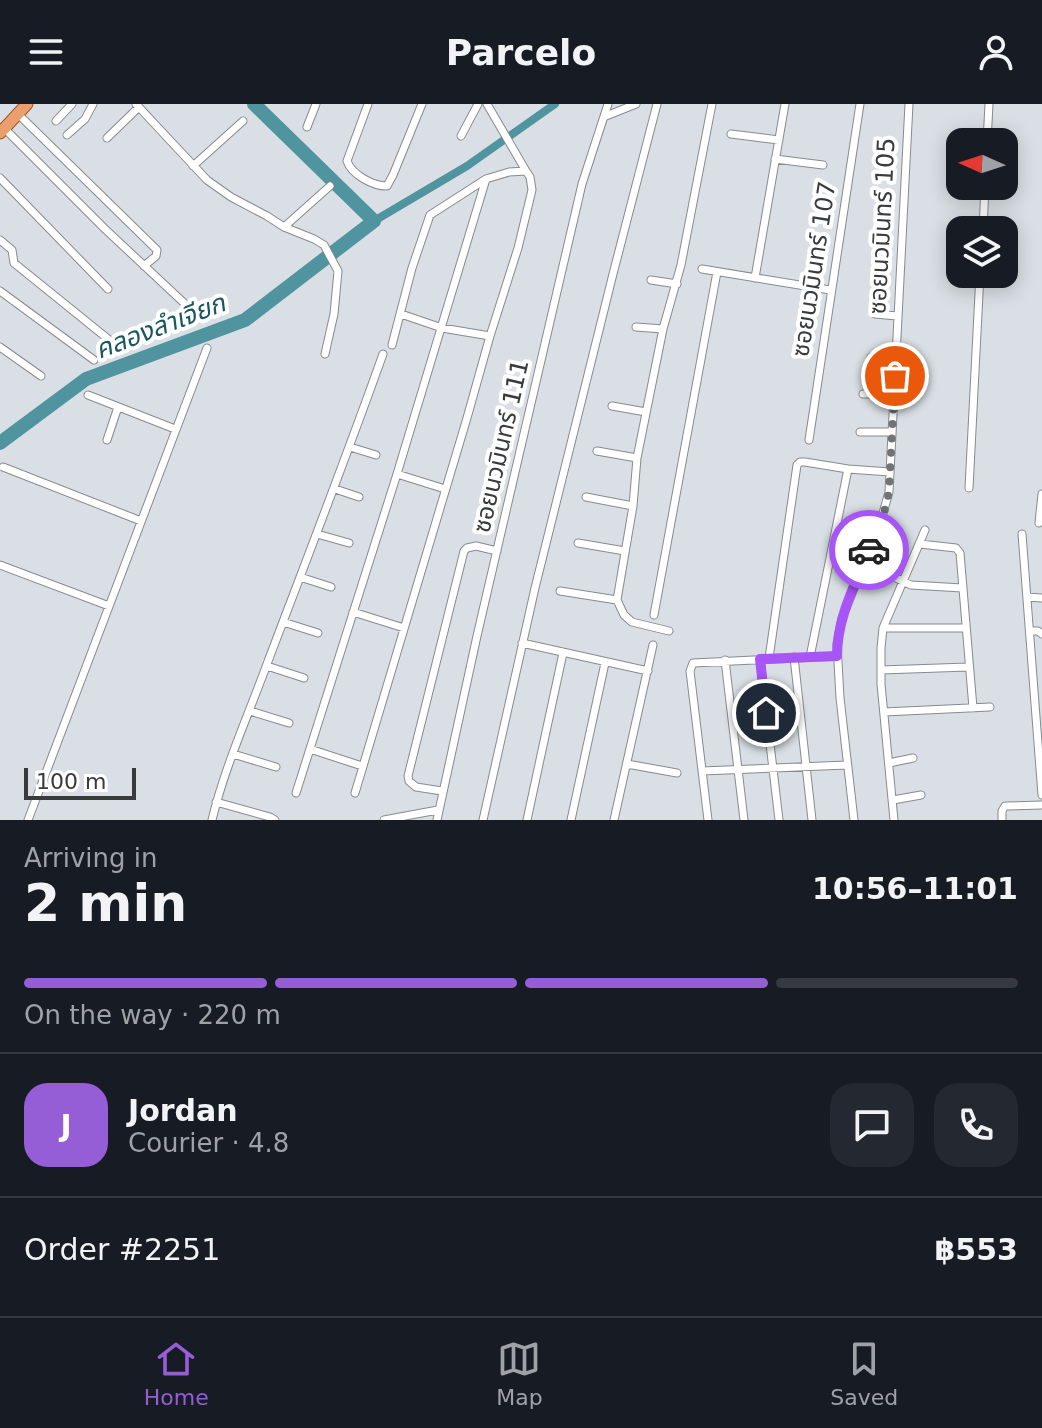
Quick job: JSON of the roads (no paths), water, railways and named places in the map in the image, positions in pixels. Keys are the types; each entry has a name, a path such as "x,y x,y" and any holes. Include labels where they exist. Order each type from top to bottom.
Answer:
{"main road":[{"path":"2,130 27,104"}],"street":[{"path":"56,121 72,104"},
{"path":"67,135 85,119 93,104"},
{"path":"307,127 316,104"},
{"path":"368,104 347,161 351,170 382,187 387,186 393,175 422,104"},
{"path":"461,136 478,104"},
{"path":"355,793 518,248 532,190 530,177 487,104"},
{"name":"ซอยนวมินทร์ 111","path":"437,820 582,184 608,104"},
{"path":"606,116 636,104"},
{"path":"483,820 522,643 657,104"},
{"path":"669,631 632,622 624,615 617,600 633,506 637,458 663,329 677,284 712,104"},
{"path":"755,278 785,104"},
{"name":"ซอยนวมินทร์ 107","path":"809,440 860,104"},
{"name":"ซอยนวมินทร์ 105","path":"854,820 837,644 842,618 888,502 909,104"},
{"path":"988,128 989,104"},
{"path":"107,138 138,106 207,180 284,227 324,245 338,271 334,314 325,354"},
{"path":"18,114 157,250 156,256 144,266"},
{"path":"193,166 243,121"},
{"path":"2,130 199,317"},
{"path":"731,134 779,140"},
{"path":"775,159 823,165"},
{"path":"392,345 412,268 430,215 486,179 526,171"},
{"path":"0,178 108,289"},
{"path":"296,793 486,179"},
{"path":"284,227 330,186"},
{"path":"0,240 13,252 14,263 118,347"},
{"path":"702,269 830,290"},
{"path":"654,615 717,272"},
{"path":"651,280 677,284"},
{"path":"969,488 979,288"},
{"path":"0,291 94,360"},
{"path":"401,314 442,328 490,336"},
{"path":"875,314 897,316"},
{"path":"636,327 663,329"},
{"path":"0,347 41,376"},
{"path":"28,820 207,348"},
{"path":"212,820 233,754 335,489 383,354"},
{"path":"871,357 895,358"},
{"path":"863,394 894,394"},
{"path":"88,395 175,429"},
{"path":"612,406 646,412"},
{"path":"107,440 118,407"},
{"path":"860,432 892,432"},
{"path":"350,447 376,455"},
{"path":"597,451 637,458"},
{"path":"779,820 764,658 797,465 805,462 890,472"},
{"path":"3,467 141,521"},
{"path":"810,657 848,469"},
{"path":"397,474 445,489"},
{"path":"335,489 359,497"},
{"path":"1039,523 1042,494"},
{"path":"586,497 633,506"},
{"path":"894,820 881,670 883,628 925,530"},
{"path":"317,534 349,543"},
{"path":"1022,534 1042,795"},
{"path":"578,543 625,551"},
{"path":"920,544 958,549 973,708"},
{"path":"442,791 416,787 408,776 464,551 476,546 497,551"},
{"path":"864,563 904,583 962,588"},
{"path":"0,565 109,606"},
{"path":"300,577 331,587"},
{"path":"560,591 617,600"},
{"path":"1027,597 1042,598"},
{"path":"353,612 404,628"},
{"path":"283,622 318,633"},
{"path":"883,628 965,628"},
{"path":"1030,631 1042,634"},
{"path":"522,643 648,671"},
{"path":"614,820 653,645"},
{"path":"527,820 563,653"},
{"path":"708,820 690,668 695,662 837,656"},
{"path":"794,657 812,820"},
{"path":"725,660 744,820"},
{"path":"571,820 605,663"},
{"path":"267,666 304,678"},
{"path":"881,670 968,667"},
{"path":"884,712 990,707"},
{"path":"250,711 289,723"},
{"path":"310,749 362,766"},
{"path":"233,754 276,767"},
{"path":"889,763 913,758"},
{"path":"627,764 677,773"},
{"path":"702,771 847,765"},
{"path":"893,800 921,795"},
{"path":"216,802 275,820"},
{"path":"1002,820 1005,806 1042,805"},
{"path":"384,820 438,810"}],"waterway":[{"name":"คลองลำเจียก","path":"0,443 86,379 245,320 374,221 254,104"},
{"path":"374,221 467,166 555,104"}]}
